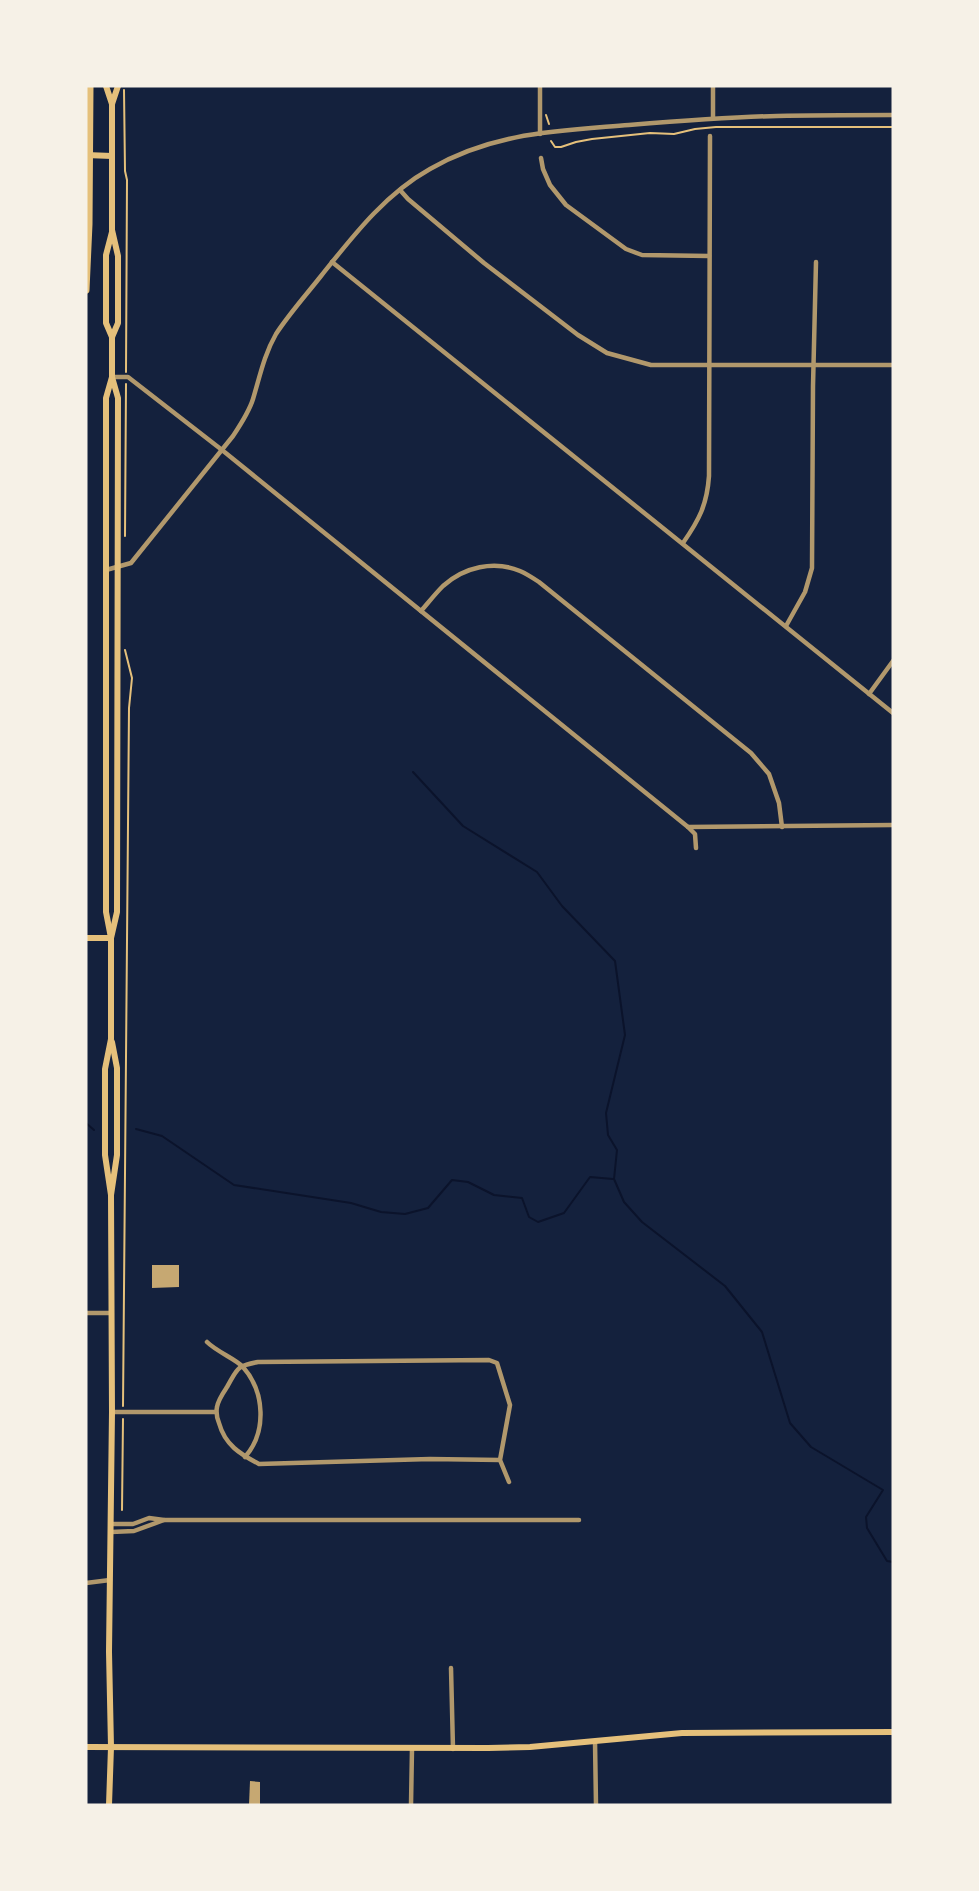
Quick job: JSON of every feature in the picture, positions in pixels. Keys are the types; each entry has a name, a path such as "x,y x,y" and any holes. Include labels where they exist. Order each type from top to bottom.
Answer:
{"highway":[{"path":"86,290 90,86"}],"main road":[{"path":"106,86 112,104 112,230 118,256 118,323 112,337"},
{"path":"112,104 118,86"},
{"path":"86,155 112,156"},
{"path":"111,938 117,912 118,567 118,398 112,377 112,337 106,323 106,255 112,230"},
{"path":"111,1195 105,1155 105,1069 111,1039 111,938 106,912 105,570 106,398 112,377"},
{"path":"86,938 111,938"},
{"path":"109,1805 111,1195 117,1155 117,1068 111,1039"},
{"path":"86,1747 453,1749 530,1747 682,1733 893,1732"}],"street":[{"path":"540,86 540,134"},
{"path":"713,86 713,118"},
{"path":"105,570 131,563 222,450 245,418 253,400 265,355 276,335 332,262 369,218 429,169 478,146 540,134 713,118 893,115"},
{"path":"683,543 698,522 708,495 710,136"},
{"path":"541,158 542,169 550,185 566,205 626,249 642,255 709,256"},
{"path":"400,190 484,263 578,335 607,353 651,365 893,365"},
{"path":"332,262 893,713"},
{"path":"786,626 806,592 812,568 816,262"},
{"path":"112,377 126,377 222,450 688,827 695,834 696,848"},
{"path":"421,611 444,586 461,573 500,565 522,571 751,753 769,774 779,803 782,827"},
{"path":"869,694 893,661"},
{"path":"688,827 893,825"},
{"path":"86,1313 110,1313"},
{"path":"207,1342 242,1365 258,1392 259,1431 257,1440 245,1457"},
{"path":"499,1460 430,1459 259,1464 232,1448 225,1439 216,1412 217,1405 242,1365 258,1362 489,1360 497,1363 510,1405 499,1460 509,1482"},
{"path":"112,1412 216,1412"},
{"path":"111,1528 134,1531 164,1520 579,1520"},
{"path":"86,1583 111,1580"},
{"path":"451,1668 453,1749"},
{"path":"595,1741 596,1805"},
{"path":"411,1805 412,1749"}],"path":[{"path":"124,86 127,180 125,538"},
{"path":"551,141 555,147 561,147 592,139 650,133 674,134 716,127 893,127"},
{"path":"122,1510 129,736 132,678 125,652 125,640"}],"building":[{"path":"152,1265 179,1265 179,1287 152,1288"},
{"path":"250,1781 260,1782 260,1805 249,1805"}],"waterway":[{"path":"413,772 463,826 537,872 562,906 615,961 625,1035 606,1113 608,1135 617,1150 614,1179 624,1202 642,1222 725,1286 762,1332 790,1423 811,1447 883,1490 866,1517 867,1528 887,1561 893,1562"},
{"path":"86,1123 94,1130"},
{"path":"136,1129 162,1136 234,1185 351,1203 381,1212 405,1214 428,1208 452,1180 468,1182 494,1195 522,1198 529,1217 538,1222 564,1213 590,1177 613,1179"}]}
